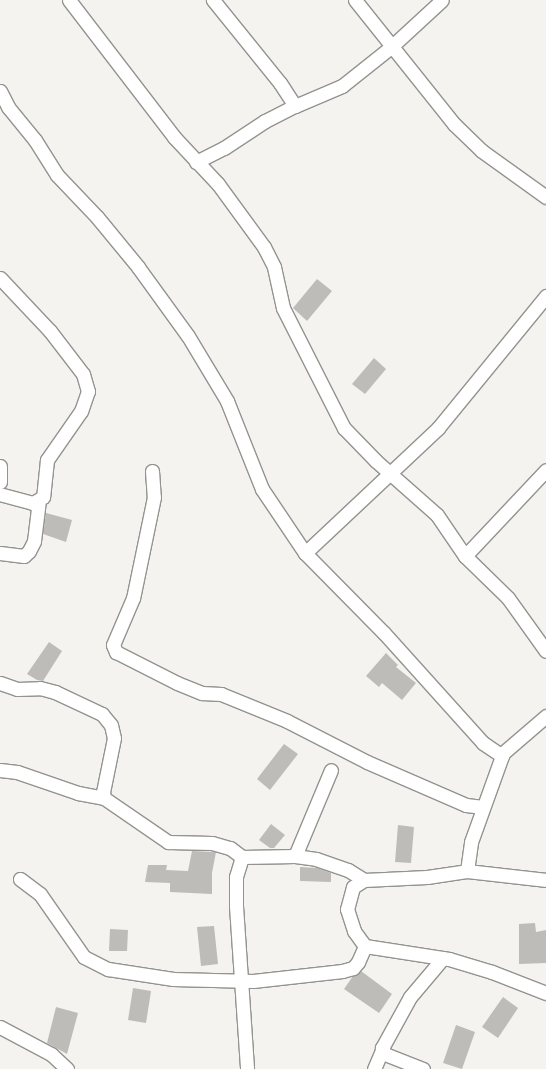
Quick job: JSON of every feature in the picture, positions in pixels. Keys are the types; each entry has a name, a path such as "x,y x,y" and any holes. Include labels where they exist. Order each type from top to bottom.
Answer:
{"street":[{"path":"69,0 196,162 218,184 264,247 274,268 283,308 344,428 437,515 465,556 508,598 546,651"},
{"path":"213,0 280,84 295,106"},
{"path":"355,0 454,124 482,151 546,197"},
{"path":"196,162 224,148 265,121 295,106 342,86 391,47 442,0"},
{"path":"0,91 8,107 35,140 57,174 97,216 138,267 188,336 227,401 262,489 305,553 384,633 483,743 502,756"},
{"path":"0,278 50,331 88,384 86,402 47,460 43,498 39,502 34,541 29,551 24,556 0,553"},
{"path":"305,553 443,423 546,296"},
{"path":"0,466 0,482"},
{"path":"465,556 546,470"},
{"path":"152,471 154,498 133,598 113,645 116,652 176,684 202,693 221,694 287,721 374,766 466,805 482,807"},
{"path":"0,494 27,502 39,502"},
{"path":"0,683 17,689 40,688 55,692 102,714 111,725 114,738 103,792 104,798"},
{"path":"467,871 472,842 482,807 502,756 514,741 546,716"},
{"path":"0,770 17,772 78,793 104,798 168,842 212,843 230,848 242,858 295,856 316,859 348,870 364,880"},
{"path":"295,856 331,770"},
{"path":"242,858 236,877 240,980 247,1069"},
{"path":"546,880 467,871 427,877 364,880 353,887 348,909 354,931 365,946 443,958 492,972 546,993"},
{"path":"20,879 40,894 79,952 96,964 108,969 173,979 240,980 342,971 358,962 365,946"},
{"path":"374,1069 394,1022 410,997 443,958"},
{"path":"0,1028 51,1054 67,1069"},
{"path":"382,1050 385,1054 423,1069"}],"building":[{"path":"317,279 332,291 307,321 293,308"},
{"path":"374,358 386,369 365,394 352,384"},
{"path":"46,513 72,520 66,542 43,534"},
{"path":"49,642 62,651 43,681 37,680 27,674"},
{"path":"386,653 398,665 396,667 416,683 402,700 382,683 379,687 366,676"},
{"path":"284,744 298,754 270,790 257,779"},
{"path":"271,824 285,835 274,848 270,848 259,840"},
{"path":"398,825 414,827 411,863 395,862"},
{"path":"192,851 216,852 212,873 212,894 170,892 170,883 145,882 148,865 167,865 166,870 188,871"},
{"path":"300,867 317,868 331,873 331,882 300,881"},
{"path":"535,923 536,932 546,930 546,963 519,964 519,924"},
{"path":"214,926 218,964 201,966 197,927"},
{"path":"110,929 128,930 127,951 109,951"},
{"path":"361,971 392,994 379,1013 344,989 353,976"},
{"path":"133,988 151,991 146,1023 128,1020"},
{"path":"503,997 518,1008 498,1038 482,1027"},
{"path":"56,1007 78,1013 67,1054 47,1043"},
{"path":"456,1025 475,1032 462,1069 443,1063"}]}
